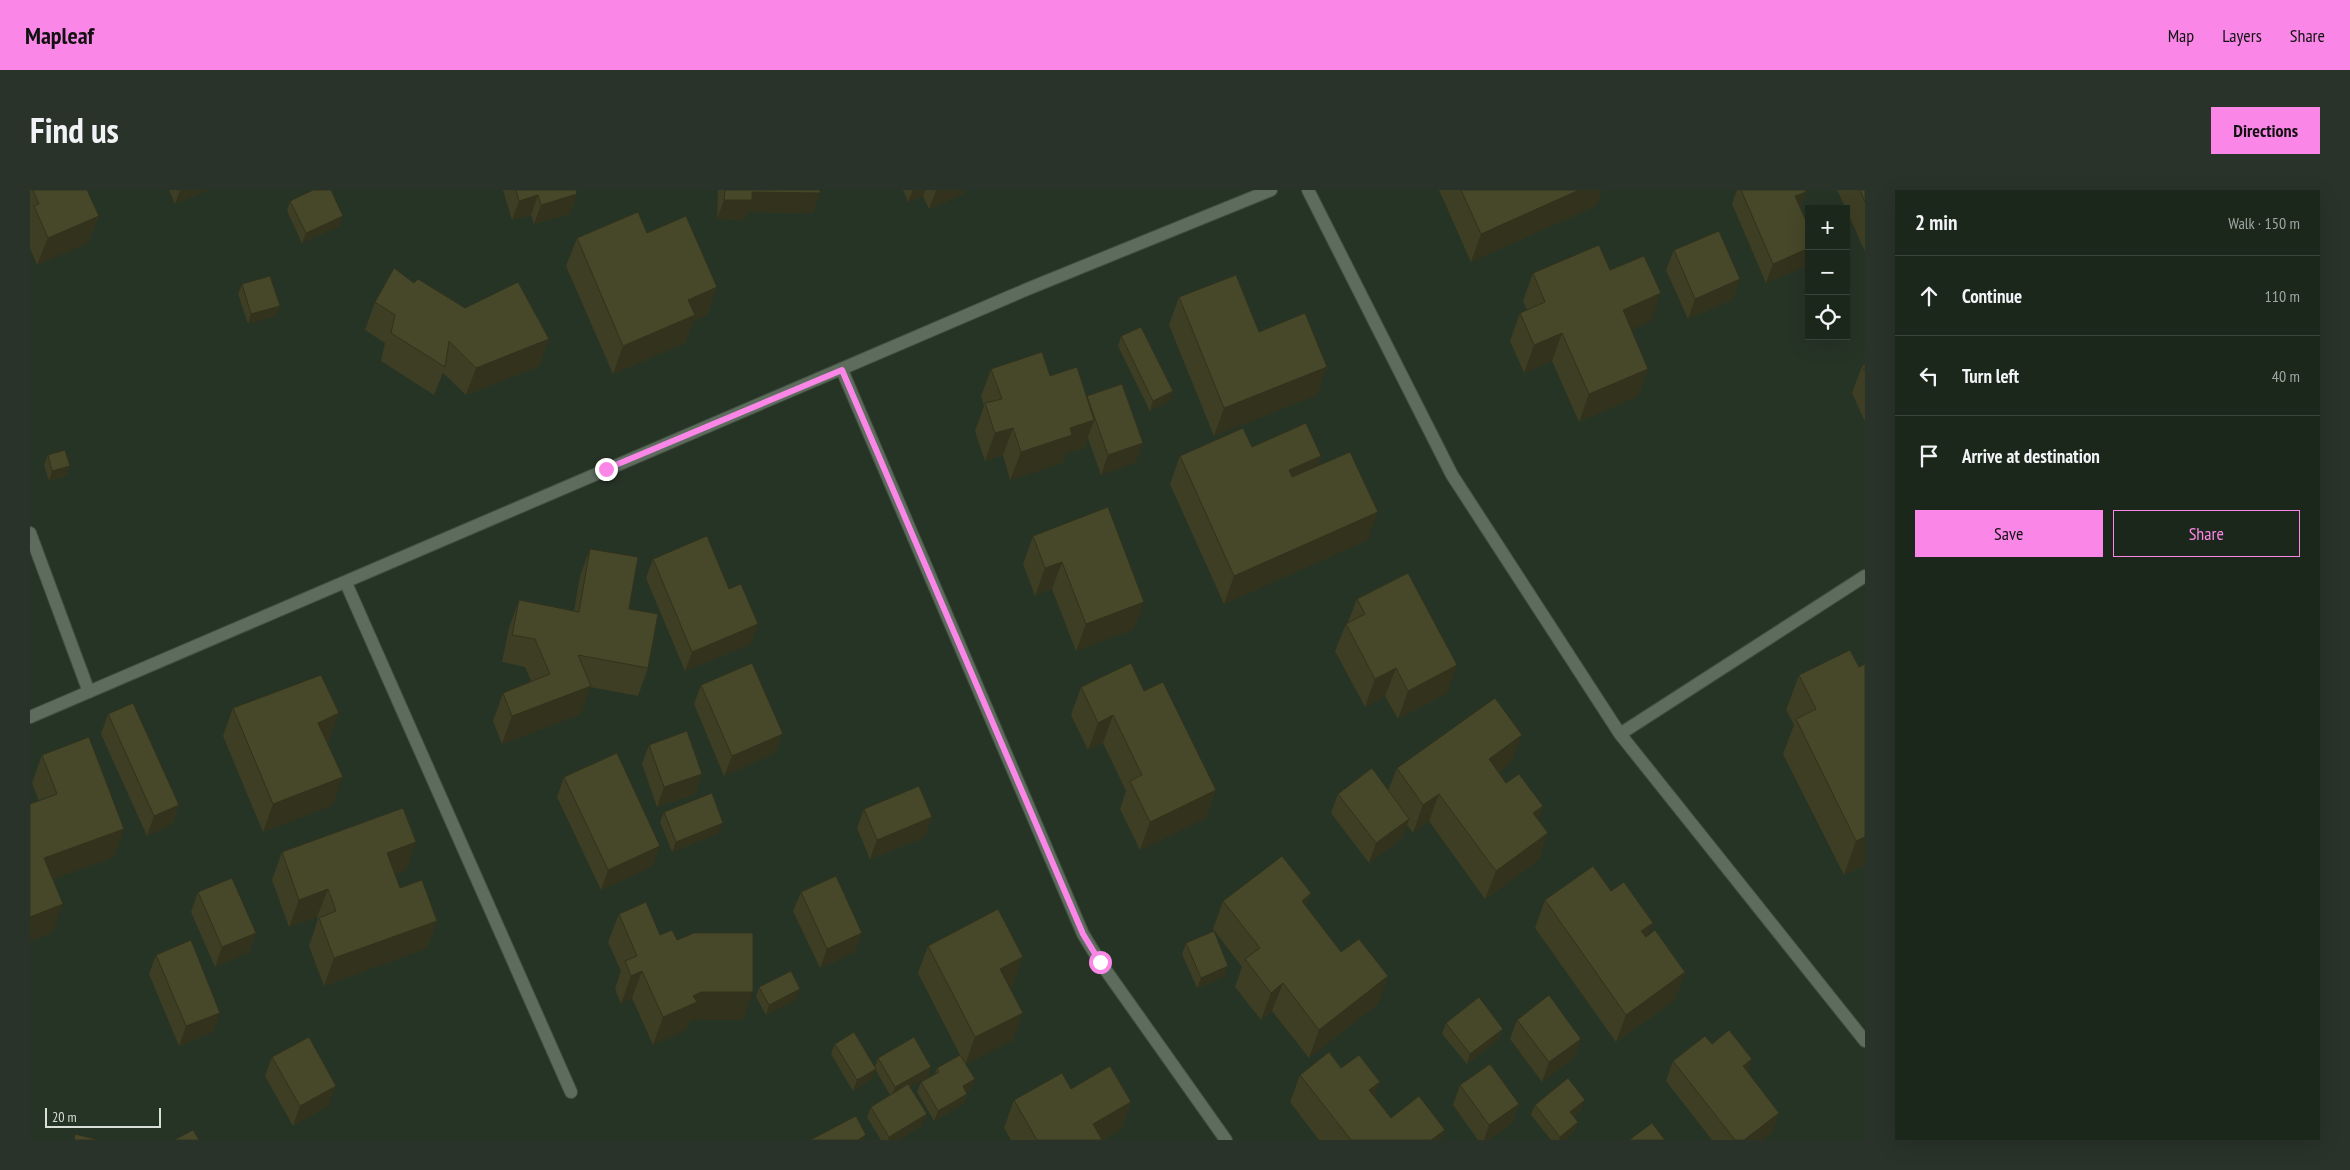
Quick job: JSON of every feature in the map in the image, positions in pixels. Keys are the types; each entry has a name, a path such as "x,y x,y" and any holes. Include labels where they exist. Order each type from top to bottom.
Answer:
{"street":[{"path":"30,717 1039,284 1271,190"},
{"path":"1308,190 1452,476 1620,734 1865,1041"},
{"path":"842,370 1083,934 1100,962 1226,1140"},
{"path":"30,533 89,692"},
{"path":"1620,734 1865,576"},
{"path":"346,583 571,1092"}],"building":[{"path":"33,190 87,190 99,216 48,238 34,206 39,204"},
{"path":"313,190 331,190 343,216 306,233 290,201"},
{"path":"516,190 576,190 577,194 541,205 538,195 519,201"},
{"path":"725,190 820,190 820,193 752,192 752,200 724,200"},
{"path":"1461,190 1579,190 1481,234"},
{"path":"1741,190 1805,190 1806,192 1795,196 1805,219 1805,250 1773,264"},
{"path":"1860,190 1865,190 1865,202"},
{"path":"638,212 647,233 686,216 717,287 688,300 695,315 623,346 577,238"},
{"path":"1719,231 1740,279 1695,299 1674,250"},
{"path":"1599,245 1610,270 1644,256 1661,293 1623,310 1648,369 1589,394 1562,333 1534,345 1520,313 1545,302 1533,273"},
{"path":"394,268 414,283 418,279 465,308 518,282 549,339 476,368 449,341 445,367 391,333 395,315 375,302"},
{"path":"1236,275 1259,332 1305,313 1327,367 1224,408 1179,297"},
{"path":"270,276 280,306 251,314 242,284"},
{"path":"1141,327 1173,391 1153,401 1121,336"},
{"path":"1042,352 1050,376 1077,367 1094,420 1070,428 1072,435 1021,452 1013,428 995,433 985,403 1002,399 991,369"},
{"path":"1122,384 1143,443 1108,455 1087,396"},
{"path":"1306,423 1321,456 1289,470 1292,477 1350,452 1378,512 1234,576 1180,456 1243,428 1252,447"},
{"path":"65,450 70,466 52,471 48,455"},
{"path":"1108,507 1144,602 1086,624 1062,562 1045,568 1033,536"},
{"path":"707,536 729,589 741,584 758,624 692,652 653,559"},
{"path":"590,549 638,557 629,609 658,614 648,668 578,655 591,686 512,716 503,693 550,674 535,639 512,635 519,600 579,612"},
{"path":"1408,573 1457,665 1408,691 1396,668 1375,679 1346,624 1365,614 1357,599"},
{"path":"1850,650 1859,667 1865,664 1865,837 1856,841 1796,719 1816,709 1799,675"},
{"path":"752,663 783,734 732,756 701,685"},
{"path":"1131,663 1144,691 1163,682 1216,790 1150,822 1130,781 1142,775 1113,715 1098,723 1081,687"},
{"path":"321,675 339,713 318,723 343,777 273,804 233,708"},
{"path":"1495,698 1522,735 1489,759 1506,783 1519,774 1543,806 1533,813 1548,833 1496,871 1439,794 1423,805 1397,768"},
{"path":"133,703 179,805 154,816 108,714"},
{"path":"687,731 702,774 664,787 649,745"},
{"path":"89,737 124,829 44,858 63,904 30,917 30,804 57,794 42,755"},
{"path":"617,753 660,846 608,870 564,777"},
{"path":"1372,768 1409,819 1376,843 1338,794"},
{"path":"919,786 932,817 877,840 864,809"},
{"path":"712,793 723,823 676,842 664,812"},
{"path":"403,808 416,842 387,853 400,888 422,880 437,921 334,958 319,918 336,911 328,889 299,900 282,852"},
{"path":"1282,856 1311,893 1302,901 1341,952 1359,939 1388,976 1319,1030 1283,983 1271,993 1245,959 1260,948 1223,901"},
{"path":"1593,866 1611,891 1624,882 1653,923 1641,931 1646,937 1655,930 1685,972 1626,1015 1545,900"},
{"path":"836,876 862,933 827,949 801,892"},
{"path":"232,878 256,933 222,947 198,892"},
{"path":"646,902 660,935 672,930 677,940 694,933 753,933 753,992 701,992 693,996 697,1002 663,1017 642,971 631,976 625,961 637,956 619,914"},
{"path":"998,909 1023,957 1000,969 1023,1013 975,1037 928,946"},
{"path":"1214,931 1228,966 1201,978 1186,943"},
{"path":"191,940 220,1013 186,1026 156,955"},
{"path":"791,971 800,989 769,1005 759,987"},
{"path":"1549,995 1581,1039 1549,1062 1517,1020"},
{"path":"1479,997 1503,1029 1470,1054 1446,1023"},
{"path":"1729,1030 1752,1059 1743,1066 1779,1113 1744,1140 1735,1140 1673,1061 1705,1036 1712,1044"},
{"path":"854,1032 876,1069 857,1080 835,1044"},
{"path":"309,1037 336,1086 300,1106 272,1057"},
{"path":"914,1037 931,1067 895,1087 878,1058"},
{"path":"1329,1052 1341,1068 1359,1055 1380,1082 1369,1090 1391,1118 1419,1096 1445,1130 1431,1140 1351,1140 1300,1075"},
{"path":"960,1055 975,1079 963,1086 967,1094 938,1111 921,1082 939,1072 937,1068"},
{"path":"1490,1064 1519,1104 1489,1125 1460,1085"},
{"path":"1110,1066 1131,1102 1093,1124 1102,1140 1037,1140 1014,1100 1062,1073 1071,1089"},
{"path":"1568,1078 1585,1100 1570,1112 1578,1122 1560,1137 1535,1105"},
{"path":"908,1084 927,1114 889,1137 871,1107"},
{"path":"856,1116 866,1135 858,1140 810,1140"},
{"path":"1652,1123 1665,1140 1629,1140"},
{"path":"193,1130 199,1140 174,1140"},
{"path":"75,1134 99,1140 74,1140"}],"route":[{"path":"606,469 842,370 1083,934 1100,962"}]}
